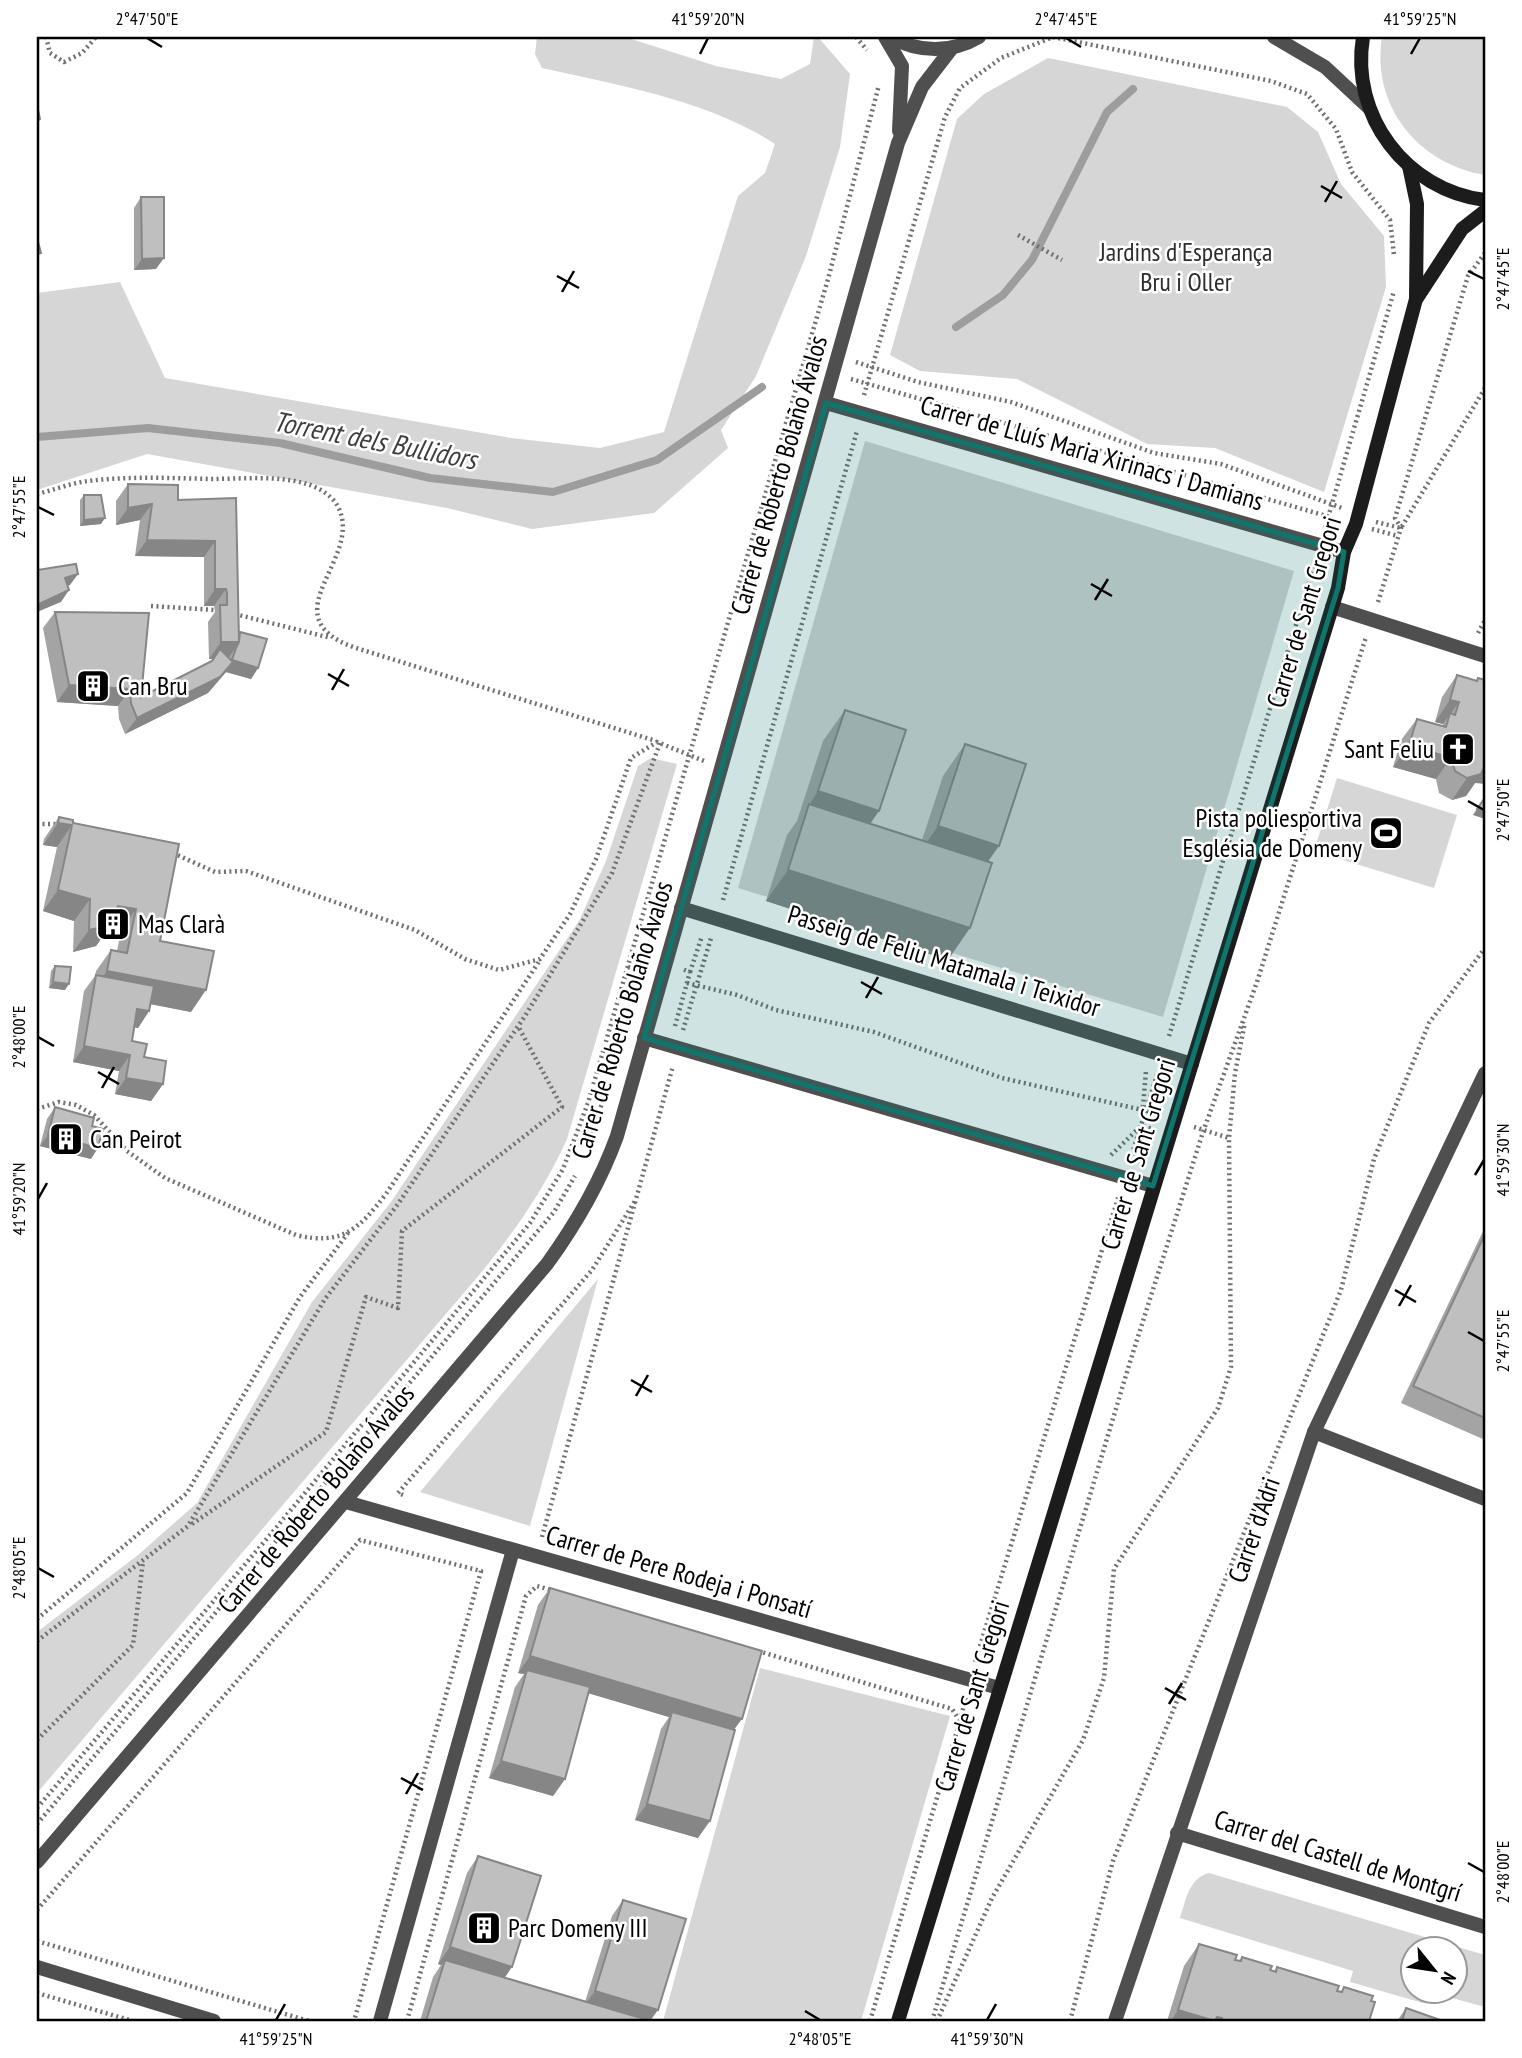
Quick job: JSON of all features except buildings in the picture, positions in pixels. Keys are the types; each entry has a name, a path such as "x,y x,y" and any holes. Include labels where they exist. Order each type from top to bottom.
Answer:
{"main road":[{"path":"1363,37 1362,74 1369,108 1385,140 1409,166 1440,187 1485,200"},
{"name":"Carrer de Sant Gregori","path":"898,2021 1332,607 1344,552 1357,521 1416,299 1417,204 1409,166"},
{"name":"Carrer de Sant Gregori","path":"1416,299 1462,229 1485,211"}],"street":[{"name":"Carrer de Roberto Bolaño Ávalos","path":"885,37 902,66 898,143"},
{"path":"891,37 918,48 952,48 979,37"},
{"path":"1274,37 1325,67 1369,108"},
{"name":"Carrer de Roberto Bolaño Ávalos","path":"37,1862 547,1264 570,1232 609,1157 839,358 898,143 922,86 952,48"},
{"name":"Carrer de Lluís Maria Xirinacs i Damians","path":"826,403 1344,552"},
{"path":"1332,607 1485,656"},
{"name":"Passeig de Feliu Matamala i Teixidor","path":"681,908 1192,1063"},
{"path":"644,1038 679,1042 1153,1186"},
{"name":"Carrer d'Adri","path":"1115,2021 1314,1432 1485,1073"},
{"path":"1314,1432 1485,1499"},
{"name":"Carrer de Pere Rodeja i Ponsatí","path":"346,1502 999,1689"},
{"path":"380,2021 513,1550"},
{"name":"Carrer del Castell de Montgrí","path":"1177,1833 1485,1927"},
{"path":"37,1967 214,2021"}],"path":[{"path":"46,37 50,53 64,62 82,53 96,37"},
{"path":"856,37 873,57"},
{"path":"542,1537 679,1042 718,918 858,426 860,411 945,117 960,88 1001,58 1053,37 1271,81 1307,94 1336,129 1352,172 1390,220 1394,257"},
{"path":"37,1808 270,1535 530,1223 563,1169 588,1103 691,756 808,348 880,80 882,105"},
{"path":"1018,235 1062,260"},
{"path":"1401,528 1395,518 1468,276 1485,253"},
{"path":"870,2021 970,1680 1320,546 1397,282"},
{"path":"808,348 918,382 1011,402 1154,453 1221,464 1333,502 1357,521 1401,528"},
{"path":"834,374 1357,521 1398,536"},
{"path":"936,2021 1130,1362 1203,1132 1249,1004 1398,536 1485,388"},
{"path":"37,494 86,481 125,477 252,479 311,485 337,505 343,526 339,550 317,601 318,618 332,638"},
{"path":"151,606 215,610"},
{"path":"227,612 332,638 353,647 659,742 691,756"},
{"path":"37,1619 187,1493 300,1297 349,1233 366,1219 386,1194 570,914 596,859 631,758 659,742"},
{"path":"188,1526 325,1299 398,1204 518,1026 612,873 659,742"},
{"path":"698,774 706,747"},
{"path":"37,824 66,825"},
{"path":"171,852 215,872 246,871 415,930 465,959 499,970 540,959"},
{"path":"1070,2021 1113,1860 1340,1290 1374,1159 1429,1024 1485,948"},
{"path":"637,984 644,959 687,983 737,995 776,1010 874,1032 1002,1078 1147,1110 1174,1118 1203,1132 1229,1138"},
{"path":"628,967 641,971 690,971 674,1025 679,1042"},
{"path":"936,2021 992,1898 1083,1740 1104,1678 1114,1569 1218,1408 1231,1367 1229,1138 1235,1073 1249,1004"},
{"path":"37,1641 188,1526 326,1432 366,1297 398,1308 402,1231 562,1107 518,1026"},
{"path":"583,1161 607,1086"},
{"path":"37,1109 59,1102 85,1109 127,1151 164,1178 280,1228 314,1239 339,1237 349,1233"},
{"path":"1141,1126 1200,1143"},
{"path":"1105,1161 1141,1126"},
{"path":"37,1824 554,1212 578,1171"},
{"path":"411,1497 398,1493 592,1270 638,1196"},
{"path":"529,1533 555,1541"},
{"path":"37,1910 360,1540 481,1571 354,2021"},
{"path":"37,1740 133,1645 144,1560"},
{"path":"407,2021 526,1596 537,1586 564,1594"},
{"path":"751,1649 952,1709 960,1721"},
{"path":"962,1660 975,1664"},
{"path":"37,1941 309,2021"},
{"path":"37,1993 133,2021"}],"highlighted area":[{"path":"826,403 1344,552 1338,588 1153,1186 644,1038"}],"green space":[{"path":"537,37 625,37 716,66 781,79 810,64 814,37 818,37 850,74 840,147 806,256 756,376 721,430 728,448 654,513 532,529 447,508 147,454 37,490 37,293 120,282 165,378 511,438 600,448 664,432 738,196 765,173 775,144 722,116 663,96 542,68 535,54"},
{"path":"1382,37 1485,37 1485,175 1461,169 1439,158 1420,145 1404,128 1392,108 1384,86"},
{"name":"Jardins d'Esperança Bru i Oller","path":"1048,58 1287,107 1318,132 1341,184 1384,236 1386,287 1324,492 1215,448 1147,444 1017,379 920,371 890,355 957,119 984,94"},
{"path":"865,441 1294,571 1163,1017 738,888"},
{"path":"651,758 677,764 567,1139 539,1193 480,1274 37,1793 37,1632 138,1555 197,1503 312,1302 391,1202 579,921 606,861 638,766"},
{"name":"Pista poliesportiva Església de Domeny","path":"1337,778 1457,815 1434,888 1314,851"},
{"path":"598,1279 530,1526 420,1492"},
{"path":"760,1668 950,1716 861,2021 663,2021"},
{"path":"1209,1873 1421,1936 1400,1936 1400,1996 1350,1982 1353,1971 1180,1918 1192,1885"},
{"path":"1470,1951 1485,1955 1485,2007 1470,2003"}],"waterway":[{"name":"Torrent dels Bullidors","path":"956,327 1003,295 1032,260 1107,112 1133,89"},
{"name":"Torrent dels Bullidors","path":"37,437 148,428 280,443 430,478 553,492 657,460 762,387"}],"place":[{"name":"Can Bru","path":"93,686"},
{"name":"Sant Feliu","path":"1458,749"},
{"name":"Pista poliesportiva Església de Domeny","path":"1386,833"},
{"name":"Mas Clarà","path":"113,924"},
{"name":"Can Peirot","path":"66,1139"},
{"name":"Parc Domeny III","path":"484,1928"}]}
